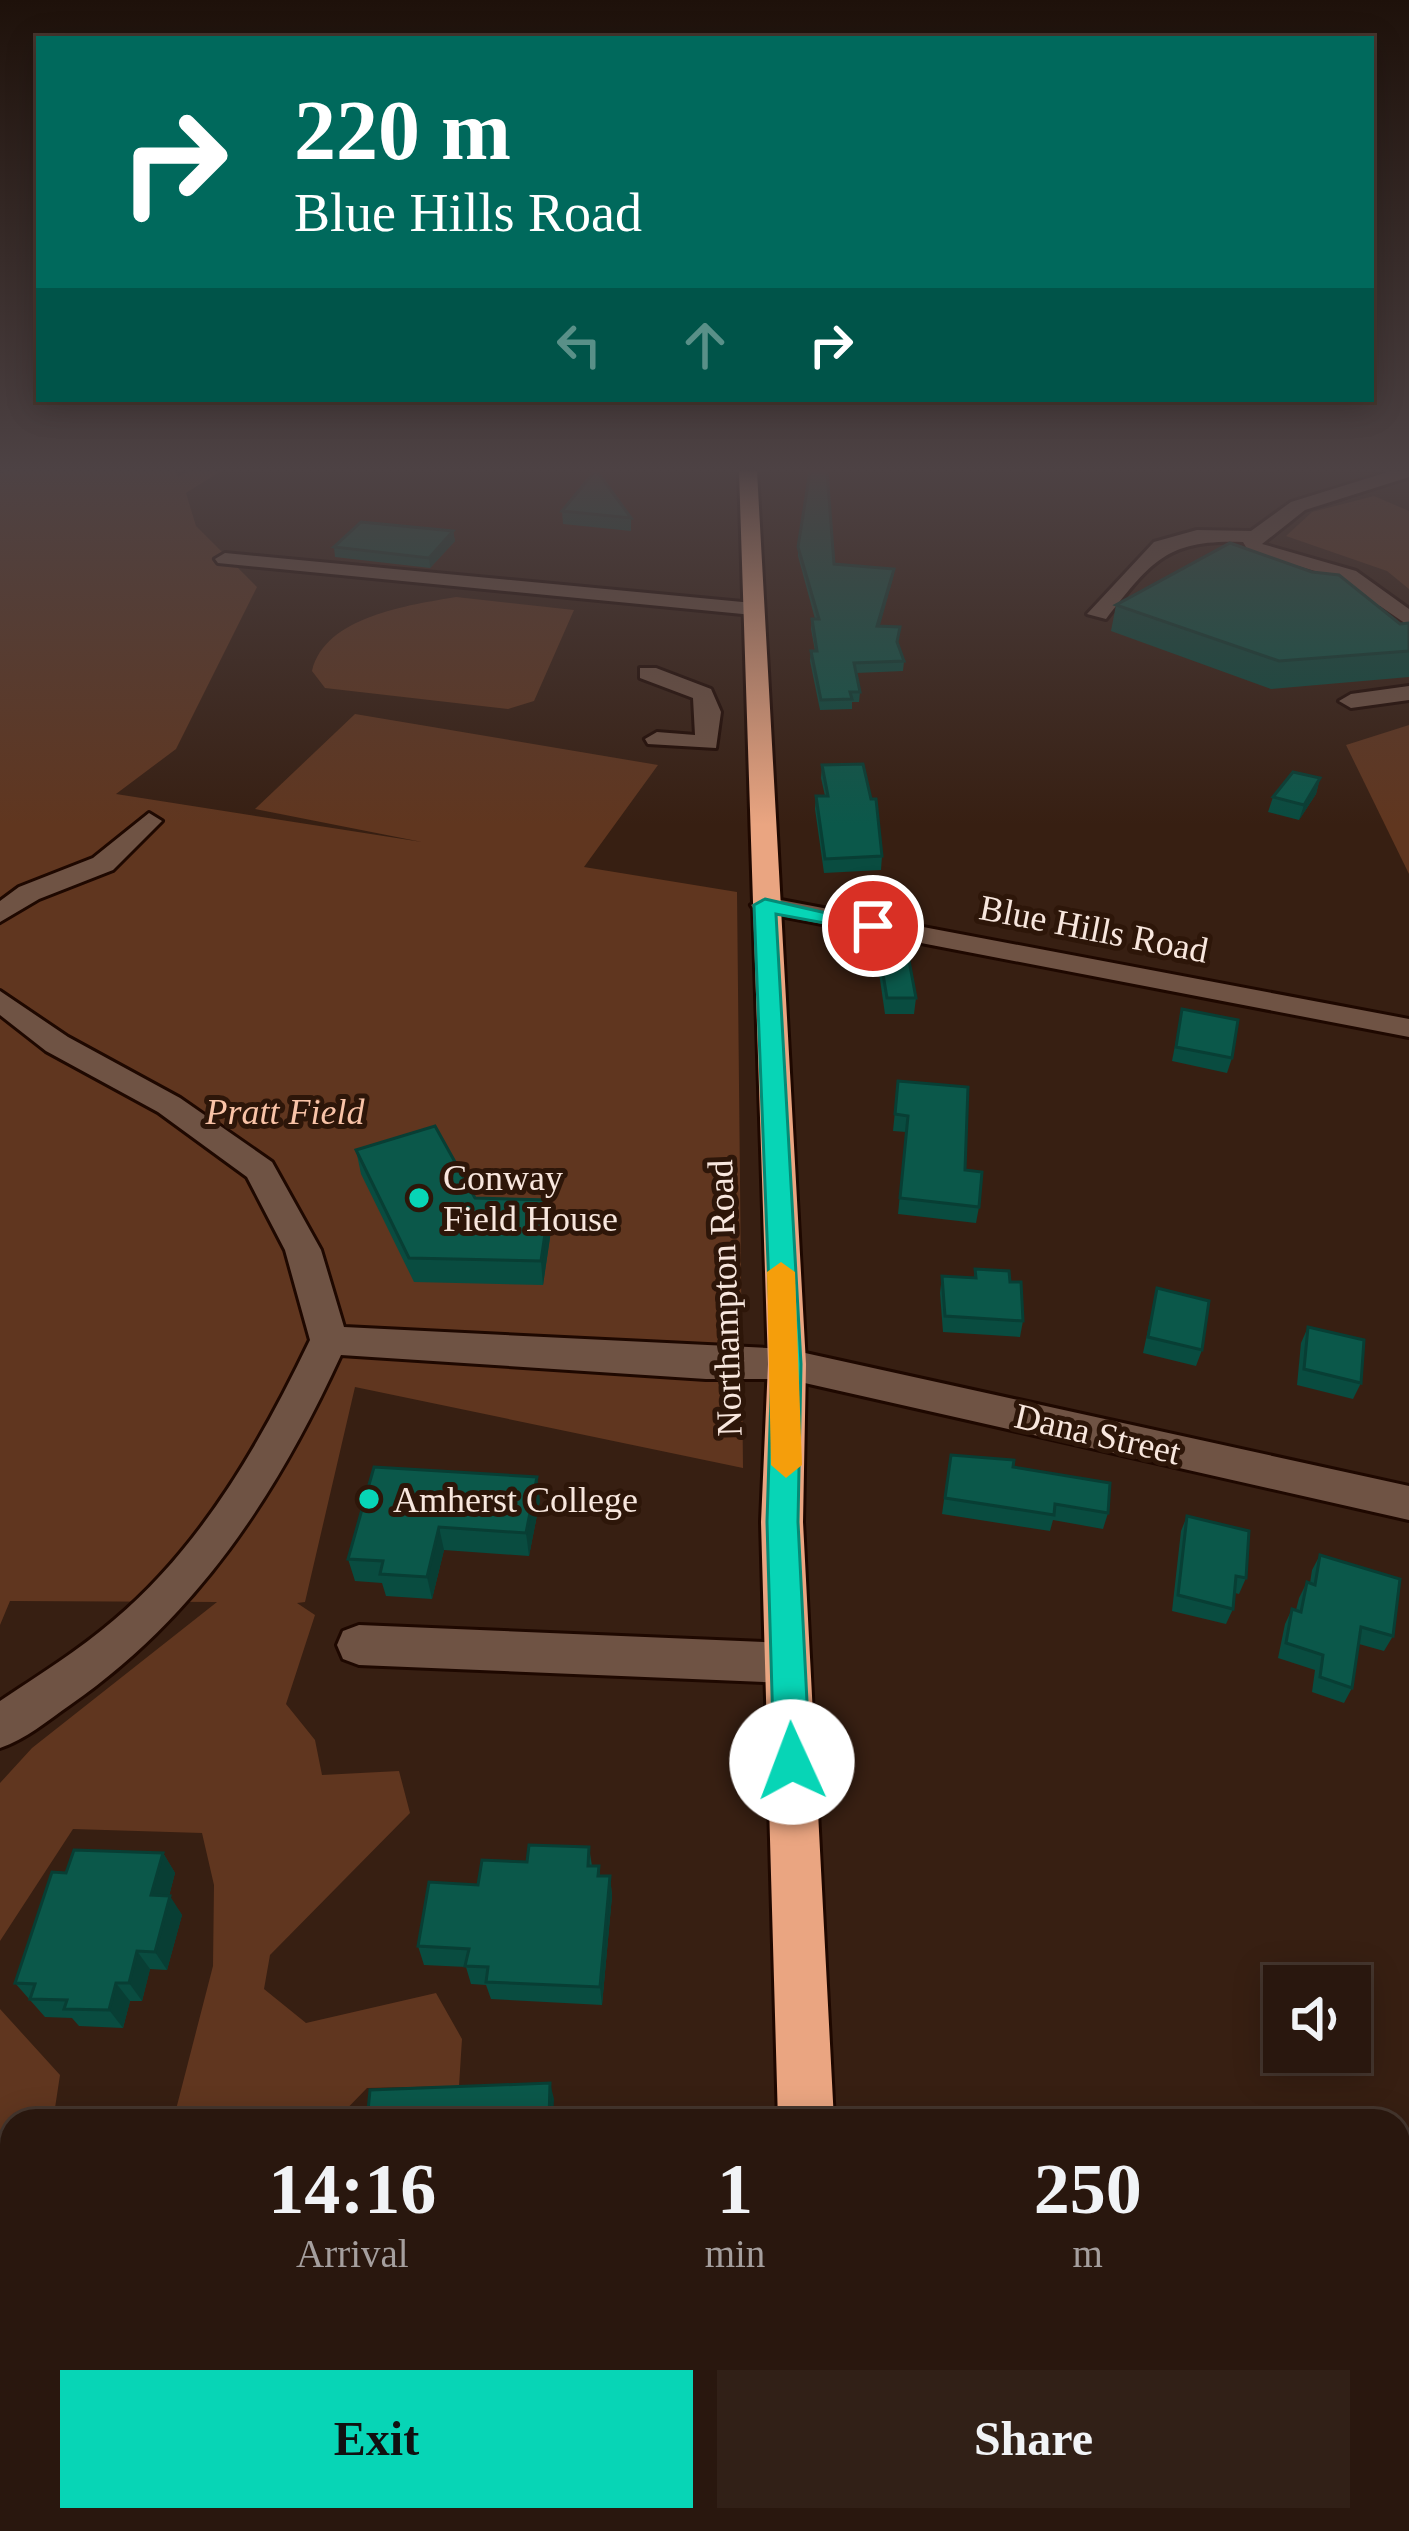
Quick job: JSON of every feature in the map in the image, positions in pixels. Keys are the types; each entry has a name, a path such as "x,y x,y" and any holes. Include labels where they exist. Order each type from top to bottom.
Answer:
{"highway":[{"name":"Northampton Road","path":"752,589 787,1364 782,1522 806,2109"}],"street":[{"path":"543,589 753,609"},
{"path":"1098,614 1118,589"},
{"path":"1316,589 1324,592"},
{"path":"1370,589 1409,620"},
{"path":"1357,603 1376,601 1380,596"},
{"path":"648,673 704,694 709,712 706,743 657,739"},
{"path":"1352,701 1409,692"},
{"path":"0,914 28,893 104,864 149,821"},
{"name":"Blue Hills Road","path":"765,905 1409,1028"},
{"path":"0,1000 57,1044 169,1105 260,1170 303,1250 329,1340 282,1443 234,1518 146,1619 0,1727"},
{"name":"Dana Street","path":"329,1340 706,1364 787,1364 1409,1503"},
{"path":"359,1646 788,1664"}],"green space":[{"name":"Pratt Field","path":"0,589 256,589 176,749 116,794 422,842 255,809 355,714 658,765 584,867 737,892 743,1468 355,1387 305,1602 297,1603 315,1615 286,1704 315,1740 322,1775 399,1771 410,1813 270,1955 264,1989 306,2023 436,1993 462,2039 459,2086 367,2088 347,2109 176,2109 213,1966 214,1885 202,1833 73,1829 0,1941 0,1783 32,1748 217,1602 10,1601 0,1625"},
{"path":"456,597 574,610 534,701 508,709 325,688 312,671 320,652 351,626 394,609"},
{"path":"1409,725 1409,874 1346,745"},
{"path":"0,2009 60,2075 55,2109 0,2109"}],"building":[{"path":"810,589 888,589 877,626 900,627 897,642 904,661 854,663 860,692 850,692 852,699 821,700 811,651 817,651 812,619 819,619"},
{"path":"1145,589 1357,589 1400,624 1409,623 1409,651 1279,661 1116,605"},
{"path":"863,764 871,799 876,799 882,856 825,859 816,796 828,796 822,765"},
{"path":"1293,772 1320,778 1304,805 1273,797"},
{"path":"879,950 907,950 916,998 887,998"},
{"path":"1182,1009 1238,1020 1232,1058 1176,1047"},
{"path":"898,1081 968,1087 965,1170 982,1172 979,1207 900,1198 908,1116 895,1114"},
{"name":"Conway Field House","path":"435,1126 475,1198 550,1200 541,1261 409,1258 356,1150"},
{"path":"975,1269 1009,1271 1010,1282 1021,1282 1023,1321 945,1316 942,1276 976,1278"},
{"path":"1157,1288 1209,1301 1202,1350 1148,1337"},
{"path":"1308,1327 1364,1340 1361,1383 1304,1369"},
{"path":"951,1455 1014,1460 1013,1467 1110,1483 1108,1513 1055,1504 1054,1515 945,1498"},
{"path":"374,1467 537,1477 526,1533 439,1527 427,1577 380,1574 383,1561 348,1559"},
{"path":"1187,1516 1249,1531 1246,1578 1236,1576 1233,1609 1178,1595"},
{"path":"1320,1555 1400,1579 1393,1636 1361,1627 1352,1688 1320,1677 1323,1655 1286,1643 1292,1609 1301,1612 1307,1582 1315,1585"},
{"path":"529,1845 589,1847 588,1866 599,1866 598,1876 610,1876 600,1987 486,1982 488,1967 465,1966 469,1949 418,1946 429,1882 478,1885 482,1860 527,1862"},
{"path":"74,1850 163,1853 151,1895 170,1896 155,1952 137,1951 129,1983 116,1983 109,2010 64,2009 67,2000 30,1999 35,1984 15,1983 52,1872 66,1873"},
{"path":"550,2083 549,2109 368,2109 370,2090"}],"slow traffic":[{"path":"781,1272 787,1364 786,1465"}],"place":[{"name":"Conway Field House","path":"419,1198"},
{"name":"Amherst College","path":"369,1499"}],"route":[{"path":"792,1762 782,1522 787,1364 765,905 873,926"}]}
